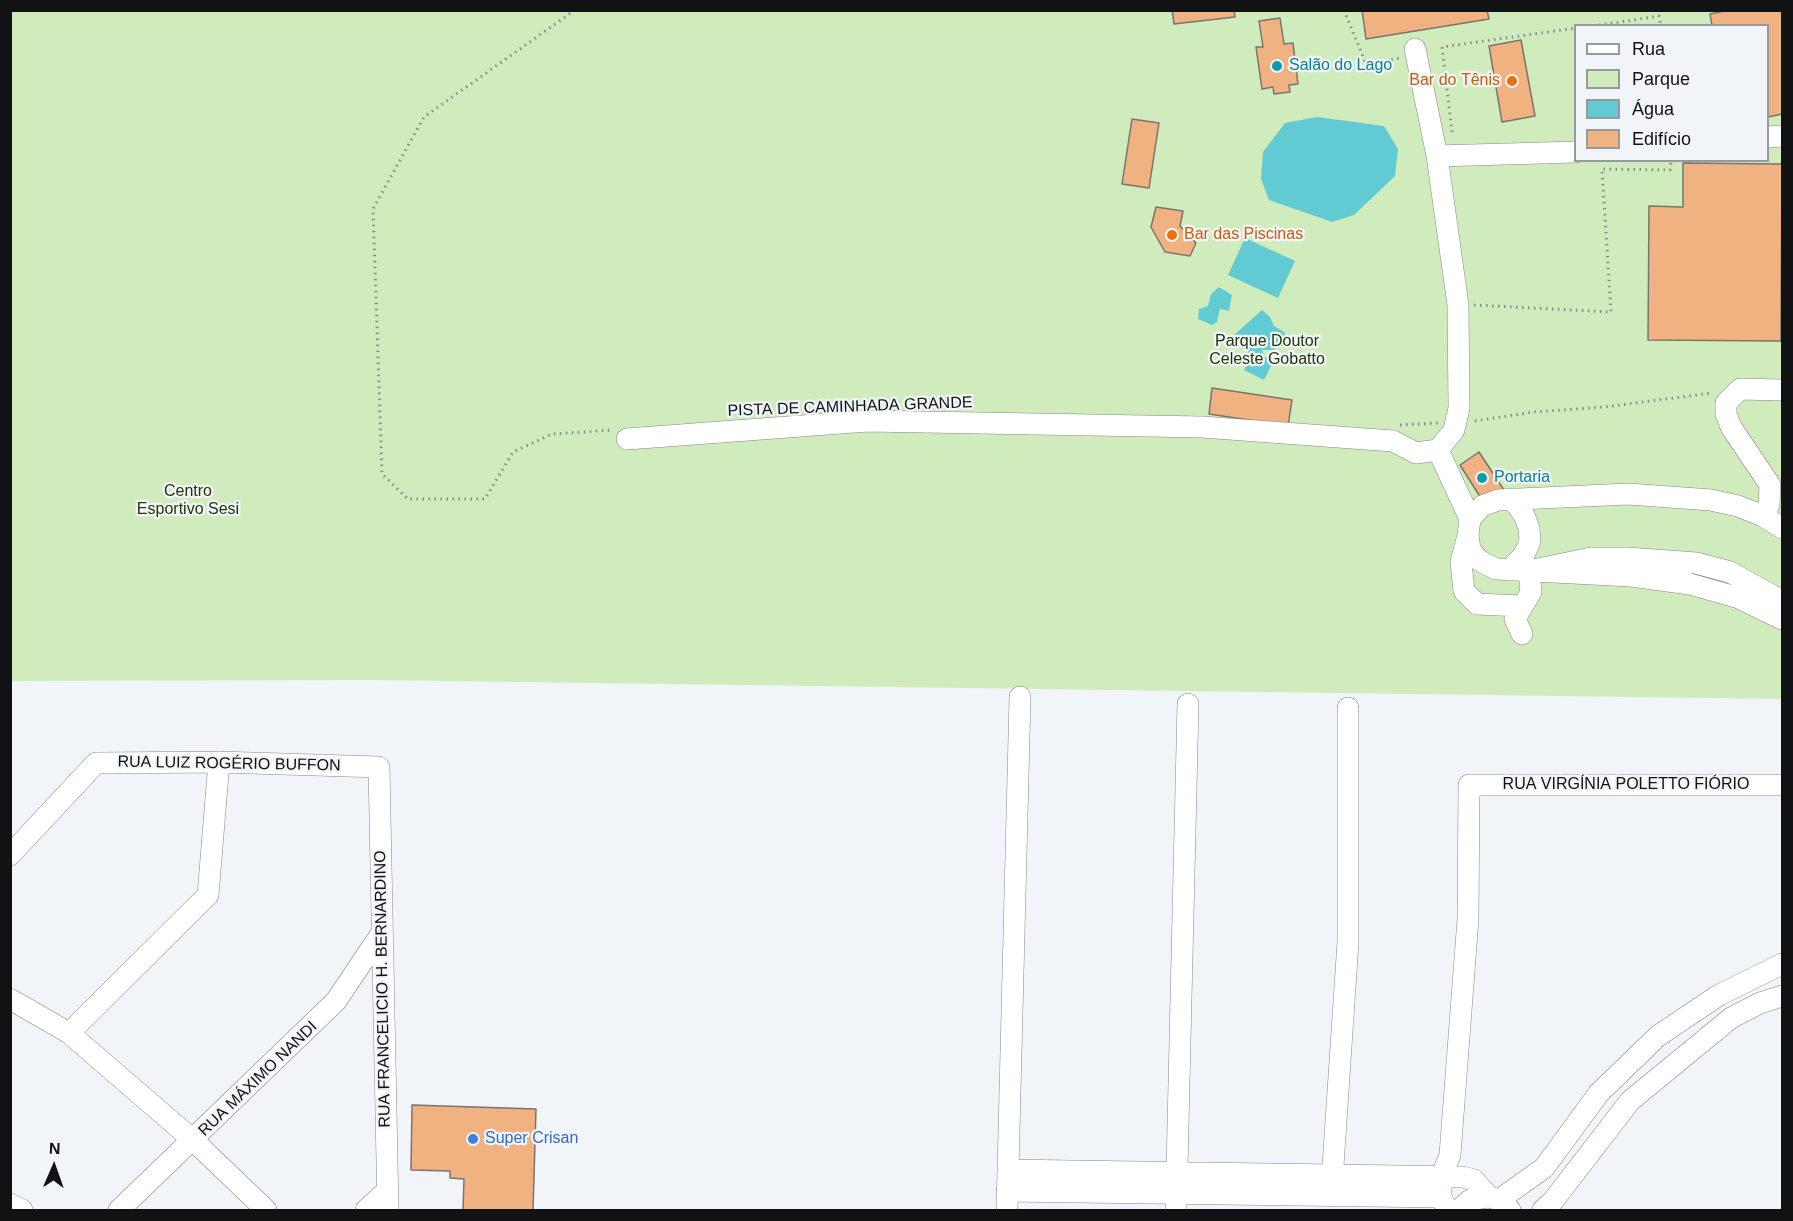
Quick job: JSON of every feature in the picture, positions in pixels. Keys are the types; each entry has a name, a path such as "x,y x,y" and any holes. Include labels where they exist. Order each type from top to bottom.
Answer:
{"street":[{"path":"1408,54 1445,155 1458,305 1454,423 1438,450"},
{"path":"1445,155 1574,152"},
{"path":"1763,516 1769,505 1770,485 1726,414 1726,403 1740,390 1782,378"},
{"path":"1740,390 1782,390"},
{"path":"624,435 868,421 1202,428 1393,441 1416,453 1438,450"},
{"path":"1438,450 1469,527 1470,550 1480,561 1496,569 1631,576 1690,584 1739,598 1782,619"},
{"path":"1521,606 1477,604 1464,591 1461,562 1469,527 1482,506 1498,500 1628,494 1672,495 1738,506 1763,516 1782,528"},
{"path":"1512,499 1524,515 1529,528 1530,541 1520,571 1531,592 1515,619 1522,634"},
{"path":"1520,571 1591,558 1696,562 1730,572 1782,601"},
{"path":"1020,697 1007,1191 1177,1192 1332,1186 1443,1195 1474,1180 1499,1202"},
{"path":"1177,1192 1188,704"},
{"path":"1332,1186 1347,942 1348,708"},
{"path":"69,1033 208,895 219,762"},
{"name":"RUA LUIZ ROGÉRIO BUFFON","path":"10,855 96,763 219,762 379,766"},
{"name":"RUA FRANCELICIO H. BERNARDINO","path":"379,766 387,1201"},
{"name":"RUA VIRGÍNIA POLETTO FIÓRIO","path":"1443,1195 1450,1155 1468,919 1469,786 1782,785"},
{"name":"RUA MÁXIMO NANDI","path":"119,1210 194,1141 336,1001 381,933"},
{"path":"1459,1210 1470,1200 1499,1202 1544,1168 1599,1093 1658,1036 1719,995 1782,964"},
{"path":"1543,1210 1553,1201 1630,1101 1731,1018 1760,1003 1782,996"},
{"path":"10,999 69,1033 194,1141 266,1210"},
{"path":"366,1210 387,1201"},
{"path":"10,1204 21,1210"}],"path":[{"path":"575,10 424,117 373,209 382,474 408,499 485,499 513,452 552,434 624,435"},
{"path":"1344,10 1366,64 1408,54"},
{"path":"1606,24 1659,16 1661,24"},
{"path":"1445,155 1442,47 1574,28"},
{"path":"1467,305 1611,312 1602,169 1670,170 1671,162"},
{"path":"1393,425 1454,423 1740,390"}],"green space":[{"name":"Parque Doutor Celeste Gobatto","path":"10,11 1782,11 1782,699 371,680 11,681"}],"water":[{"path":"1317,117 1384,126 1398,149 1395,176 1354,215 1332,222 1269,200 1261,179 1263,152 1285,123"},
{"path":"1245,238 1295,261 1278,298 1228,275"},
{"path":"1219,287 1232,295 1229,311 1220,309 1217,322 1212,325 1198,319 1199,309 1208,306 1211,294"},
{"path":"1262,310 1270,317 1274,326 1284,332 1287,340 1274,350 1262,350 1264,356 1273,362 1264,380 1244,370 1249,361 1248,347 1234,335"}],"building":[{"path":"1172,10 1234,10 1235,17 1174,24"},
{"path":"1362,10 1487,10 1489,19 1366,39"},
{"path":"1729,10 1782,10 1782,114 1769,117 1769,24 1712,24 1710,14"},
{"name":"Salão do Lago","path":"1280,18 1284,44 1293,43 1298,84 1289,85 1290,92 1274,94 1273,87 1262,89 1256,47 1263,47 1259,21"},
{"name":"Bar do Tênis","path":"1521,40 1535,116 1502,122 1489,46"},
{"path":"1132,119 1159,123 1149,188 1122,184"},
{"path":"1683,163 1782,164 1781,341 1648,340 1649,206 1683,207"},
{"name":"Bar das Piscinas","path":"1156,207 1183,211 1180,226 1196,243 1190,256 1165,252 1151,227"},
{"path":"1212,388 1292,400 1288,426 1209,414"},
{"name":"Portaria","path":"1479,452 1504,490 1484,503 1460,465"},
{"name":"Super Crisan","path":"412,1105 536,1109 533,1210 463,1210 464,1179 450,1178 450,1171 411,1170"}],"place":[{"name":"Salão do Lago","path":"1277,66"},
{"name":"Bar do Tênis","path":"1512,81"},
{"name":"Bar das Piscinas","path":"1172,235"},
{"name":"Portaria","path":"1482,478"},
{"name":"Super Crisan","path":"473,1139"}],"park label":[{"name":"Centro Esportivo Sesi","path":"188,501"}]}
